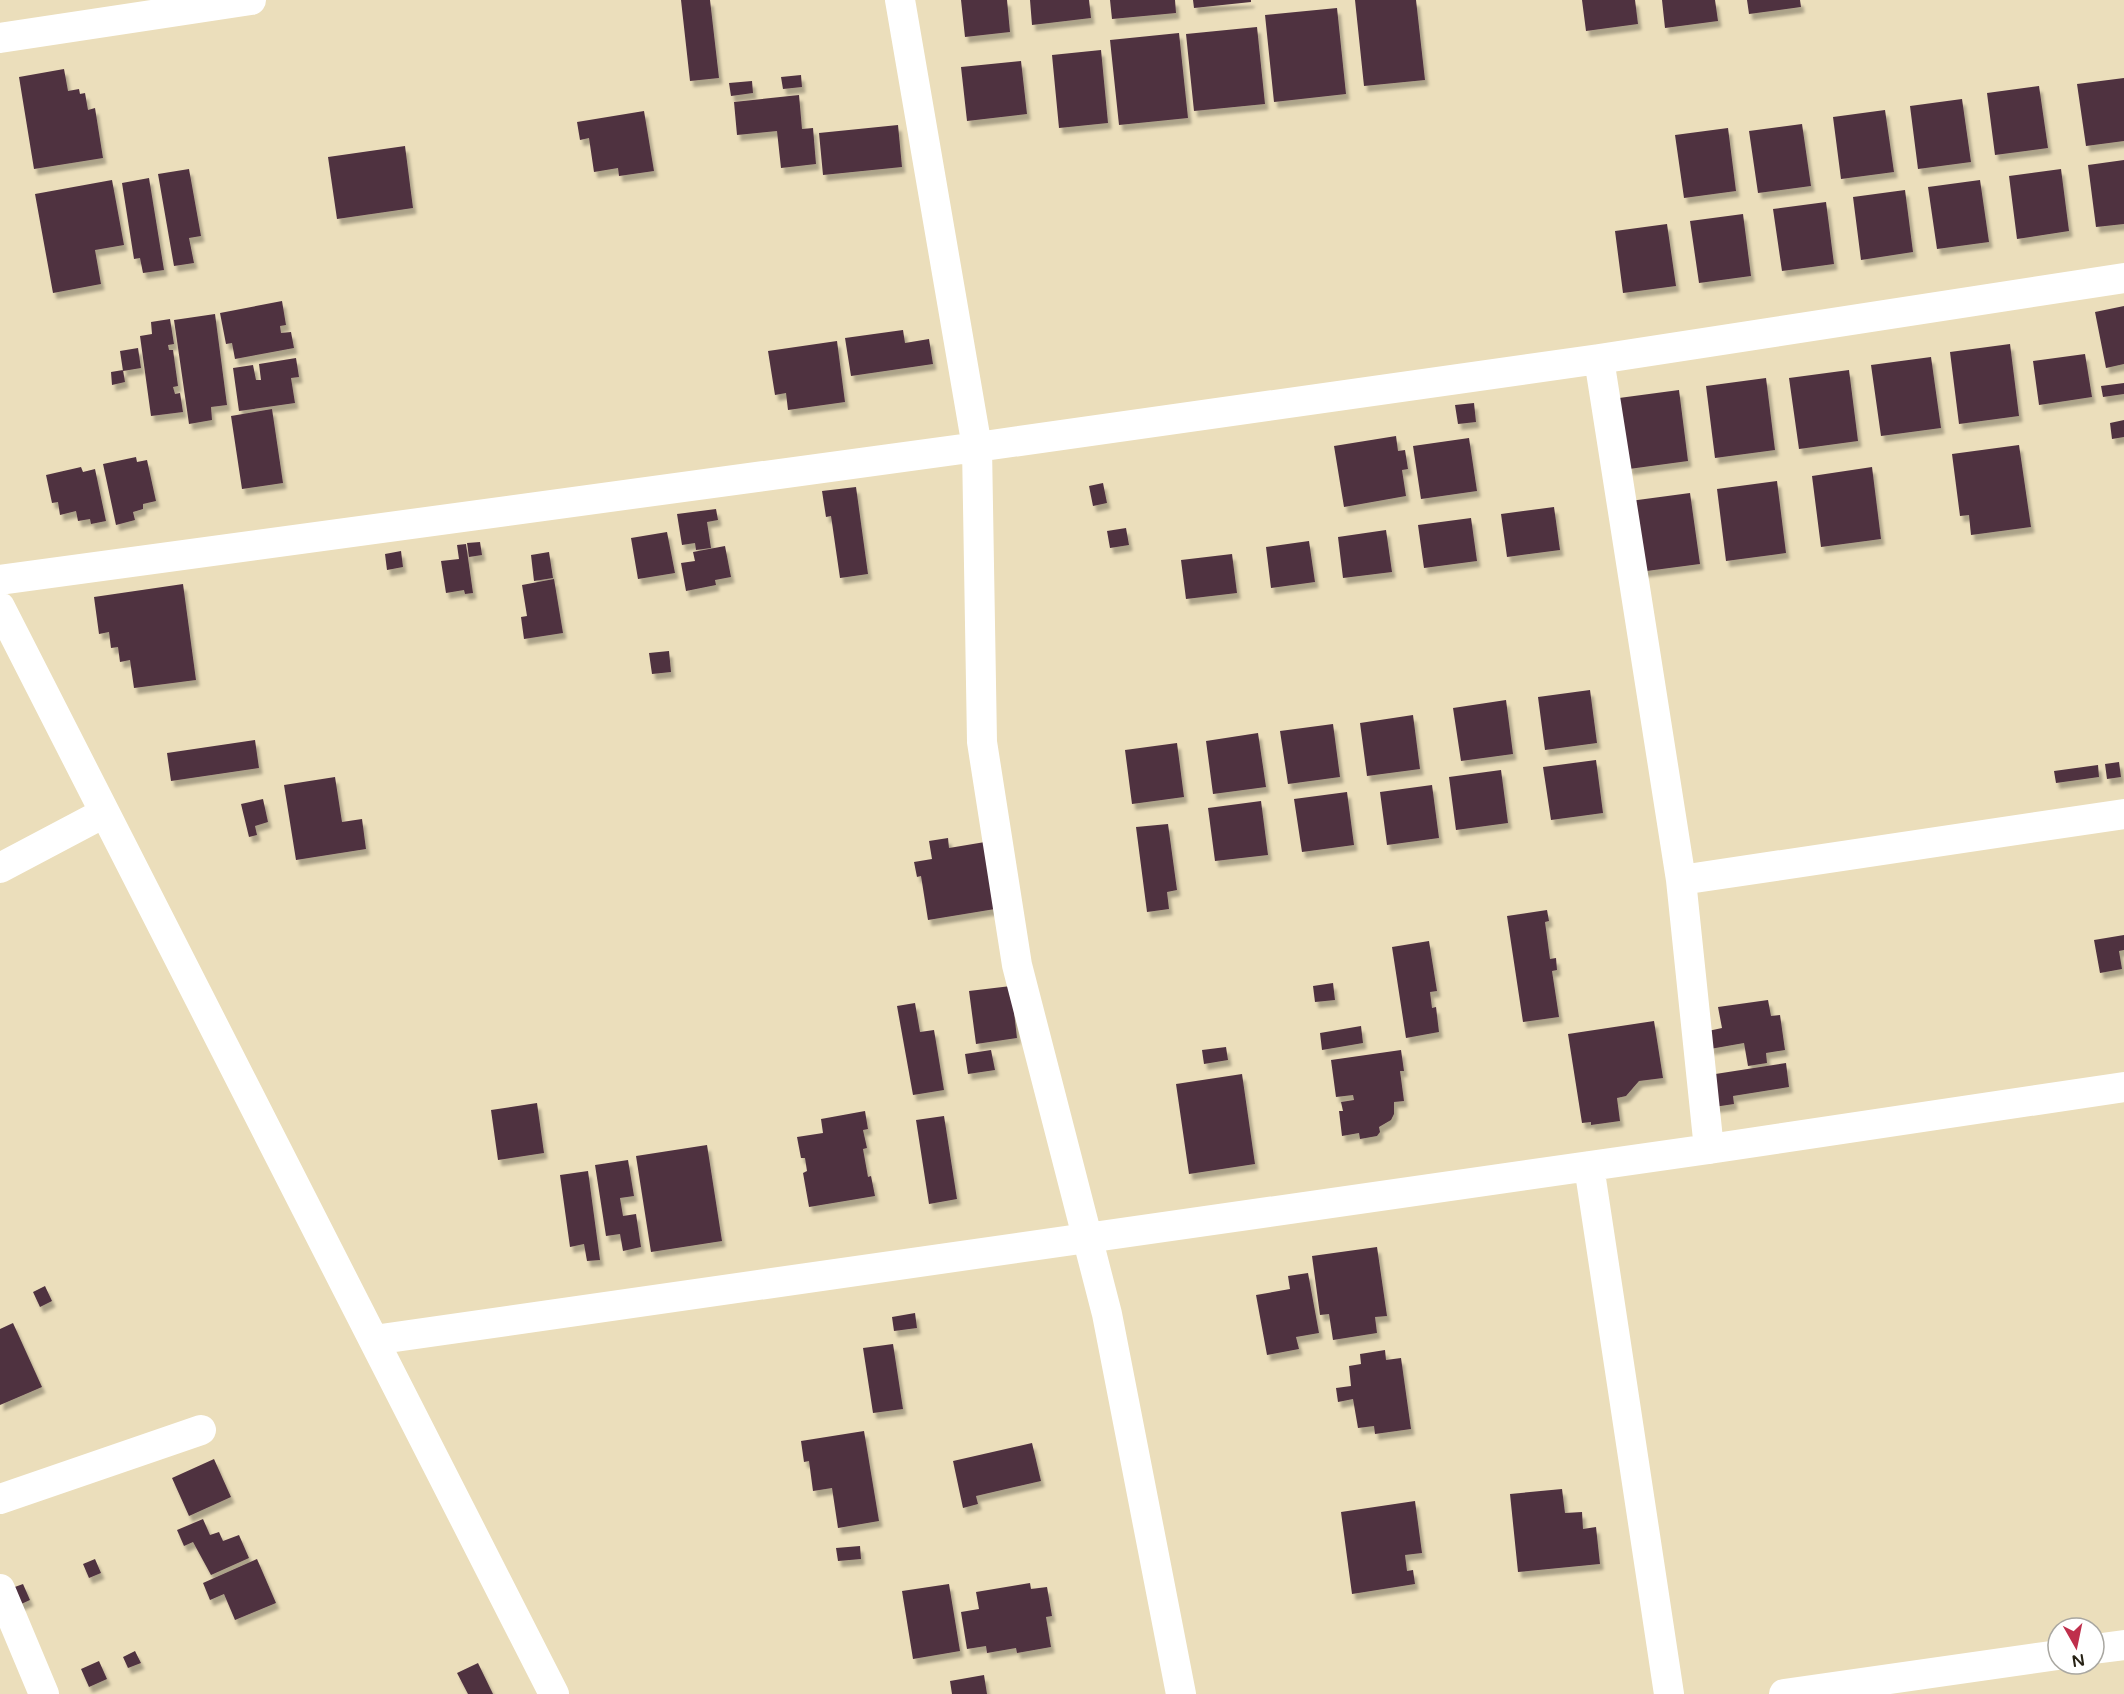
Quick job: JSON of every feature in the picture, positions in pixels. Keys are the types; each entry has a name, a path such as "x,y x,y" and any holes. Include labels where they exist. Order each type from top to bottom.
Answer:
{"street":[{"path":"0,38 251,0"},
{"path":"900,0 977,447 982,742 1017,965 1107,1314 1181,1694"},
{"path":"0,580 977,447 1599,359 2124,278"},
{"path":"1599,359 1681,880 1709,1149"},
{"path":"0,607 554,1694"},
{"path":"0,868 104,813"},
{"path":"1681,880 2124,814"},
{"path":"374,1340 1709,1149 2124,1087"},
{"path":"1589,1166 1669,1694"},
{"path":"0,1499 201,1430"},
{"path":"0,1589 44,1694"},
{"path":"2106,1647 2124,1645"},
{"path":"1784,1694 2046,1657"}],"building":[{"path":"681,0 710,0 719,78 690,81"},
{"path":"961,0 1007,0 1010,32 965,37"},
{"path":"1030,0 1089,0 1091,18 1032,25"},
{"path":"1110,0 1175,0 1176,13 1112,19"},
{"path":"1193,0 1251,0 1251,2 1194,8"},
{"path":"1355,0 1416,0 1425,80 1364,86"},
{"path":"1582,0 1635,0 1638,24 1586,31"},
{"path":"1662,0 1715,0 1718,21 1665,28"},
{"path":"1747,0 1800,0 1801,7 1749,14"},
{"path":"1337,8 1346,94 1274,102 1265,15"},
{"path":"1257,27 1265,104 1194,111 1186,34"},
{"path":"1179,33 1188,118 1119,125 1110,40"},
{"path":"1101,50 1108,123 1059,128 1052,55"},
{"path":"1021,61 1027,114 967,121 961,67"},
{"path":"64,69 68,91 79,89 80,94 85,93 88,110 95,108 103,158 34,169 19,77"},
{"path":"801,75 802,87 783,89 781,77"},
{"path":"2124,78 2124,141 2086,146 2077,84"},
{"path":"752,81 753,93 731,96 729,83"},
{"path":"2039,86 2048,148 1995,155 1987,93"},
{"path":"799,95 802,129 813,128 816,164 781,168 777,131 737,135 734,102"},
{"path":"1962,99 1971,162 1918,169 1910,106"},
{"path":"1885,110 1894,172 1841,179 1833,117"},
{"path":"644,111 654,171 619,176 618,168 594,172 589,138 580,140 577,122"},
{"path":"1802,124 1811,186 1758,193 1749,131"},
{"path":"898,125 902,167 823,175 819,133"},
{"path":"1728,128 1736,191 1684,198 1675,135"},
{"path":"405,146 413,208 337,219 328,157"},
{"path":"2124,160 2124,224 2096,227 2088,165"},
{"path":"189,169 201,236 189,238 194,263 174,266 158,174"},
{"path":"2061,169 2069,231 2017,239 2009,176"},
{"path":"149,178 164,270 143,273 140,258 134,259 122,183"},
{"path":"112,180 124,245 95,250 101,284 53,293 35,194"},
{"path":"1980,180 1989,242 1937,249 1928,187"},
{"path":"1905,190 1913,252 1861,260 1853,197"},
{"path":"1826,202 1834,264 1782,271 1773,209"},
{"path":"1743,214 1751,276 1699,283 1690,221"},
{"path":"1667,224 1676,286 1623,293 1615,231"},
{"path":"282,301 286,325 280,326 281,333 291,332 294,348 235,359 232,343 226,344 220,313"},
{"path":"2124,306 2124,364 2106,368 2095,312"},
{"path":"215,314 227,405 211,407 212,420 189,424 174,320"},
{"path":"170,319 174,344 168,345 169,350 173,350 178,386 173,387 175,394 180,393 183,412 151,416 140,336 152,334 151,322"},
{"path":"903,330 905,343 929,339 933,364 851,376 845,338"},
{"path":"837,341 845,402 788,410 786,393 775,395 768,351"},
{"path":"2010,344 2019,416 1959,424 1950,352"},
{"path":"138,348 141,368 123,371 120,351"},
{"path":"2085,354 2092,397 2039,405 2033,361"},
{"path":"1931,357 1941,428 1881,436 1871,365"},
{"path":"296,358 299,377 291,378 295,403 239,411 233,368 253,365 256,380 261,380 259,364"},
{"path":"123,370 125,382 112,385 111,372"},
{"path":"1849,370 1858,441 1799,449 1789,378"},
{"path":"1766,378 1775,450 1715,458 1706,386"},
{"path":"2124,383 2124,394 2103,397 2101,386"},
{"path":"1679,390 1688,461 1629,469 1619,398"},
{"path":"1474,403 1476,422 1458,424 1455,405"},
{"path":"272,409 283,483 242,489 231,416"},
{"path":"2124,420 2124,437 2112,439 2110,423"},
{"path":"1396,436 1398,451 1405,450 1408,469 1402,470 1406,496 1344,507 1334,446"},
{"path":"1469,438 1477,491 1421,499 1413,446"},
{"path":"2019,445 2031,527 1971,535 1969,515 1960,516 1952,454"},
{"path":"136,457 137,462 147,460 156,501 143,504 143,509 133,512 135,520 116,525 103,464"},
{"path":"81,467 83,472 95,469 106,521 91,524 90,519 78,521 76,511 60,515 58,502 52,503 46,475"},
{"path":"1872,467 1881,539 1821,547 1812,476"},
{"path":"1777,481 1786,553 1726,561 1717,489"},
{"path":"1103,483 1107,503 1093,506 1089,486"},
{"path":"856,487 868,574 840,578 831,516 826,517 822,491"},
{"path":"1690,493 1700,564 1639,572 1630,501"},
{"path":"1554,507 1560,550 1507,557 1501,514"},
{"path":"716,509 718,520 707,522 711,548 696,550 695,543 682,545 677,514"},
{"path":"1471,518 1477,561 1424,568 1418,525"},
{"path":"1126,528 1129,545 1110,548 1107,531"},
{"path":"1386,530 1392,572 1343,578 1338,537"},
{"path":"667,532 675,573 638,579 631,538"},
{"path":"1309,541 1315,582 1271,588 1266,547"},
{"path":"480,542 482,555 469,557 467,543"},
{"path":"466,544 473,593 465,594 464,590 446,593 441,561 459,559 457,545"},
{"path":"725,546 731,577 715,580 716,585 686,591 681,563 695,561 693,552"},
{"path":"401,551 403,567 387,570 385,554"},
{"path":"549,552 553,578 534,581 531,555"},
{"path":"1232,554 1237,593 1186,599 1181,560"},
{"path":"554,579 563,633 524,639 521,617 527,616 522,585"},
{"path":"183,584 196,680 134,688 130,660 120,662 118,647 111,648 109,632 99,634 94,597"},
{"path":"669,651 671,672 652,674 649,653"},
{"path":"1590,690 1597,743 1545,750 1538,697"},
{"path":"1506,700 1513,754 1461,761 1453,708"},
{"path":"1413,715 1420,769 1367,776 1360,723"},
{"path":"1333,724 1340,777 1288,784 1280,731"},
{"path":"1258,733 1266,787 1213,794 1206,741"},
{"path":"255,740 259,768 171,781 167,753"},
{"path":"1177,743 1184,797 1132,804 1125,750"},
{"path":"1596,760 1603,813 1551,820 1543,767"},
{"path":"2119,762 2121,777 2107,779 2105,764"},
{"path":"2098,765 2099,777 2056,783 2054,771"},
{"path":"1501,770 1508,823 1456,830 1449,777"},
{"path":"335,777 342,822 362,819 366,849 296,860 284,785"},
{"path":"1432,785 1439,838 1387,845 1380,792"},
{"path":"1347,792 1354,845 1302,852 1294,799"},
{"path":"263,799 268,822 255,826 257,835 249,837 241,804"},
{"path":"1261,801 1268,855 1215,861 1208,808"},
{"path":"1168,824 1177,890 1167,892 1169,909 1147,912 1136,827"},
{"path":"948,838 949,848 991,841 995,909 928,920 921,876 917,877 914,862 932,859 929,841"},
{"path":"1547,910 1549,921 1545,922 1550,959 1556,958 1557,970 1552,971 1559,1017 1523,1022 1507,916"},
{"path":"2124,935 2124,950 2119,951 2122,969 2100,973 2094,940"},
{"path":"1429,941 1437,991 1430,992 1432,1008 1436,1007 1439,1032 1406,1038 1392,947"},
{"path":"1333,983 1335,1000 1315,1002 1313,986"},
{"path":"1011,986 1017,1038 976,1044 969,991"},
{"path":"1768,1000 1771,1016 1780,1015 1785,1050 1766,1053 1767,1063 1748,1066 1744,1043 1710,1049 1708,1031 1722,1028 1718,1007"},
{"path":"915,1003 920,1032 934,1030 944,1090 913,1095 897,1006"},
{"path":"1654,1021 1663,1078 1639,1081 1626,1096 1617,1098 1620,1121 1591,1125 1591,1122 1582,1123 1568,1034"},
{"path":"1361,1026 1363,1043 1322,1050 1320,1033"},
{"path":"1226,1047 1228,1060 1204,1064 1202,1050"},
{"path":"991,1050 995,1070 968,1074 965,1054"},
{"path":"1401,1050 1404,1071 1400,1071 1404,1101 1394,1102 1394,1114 1391,1120 1379,1127 1380,1132 1377,1136 1360,1139 1359,1133 1342,1136 1339,1111 1343,1111 1341,1102 1354,1100 1353,1095 1336,1097 1331,1060"},
{"path":"1786,1063 1789,1087 1733,1096 1734,1104 1714,1107 1709,1075"},
{"path":"1242,1074 1255,1164 1189,1174 1176,1084"},
{"path":"537,1103 544,1153 498,1160 491,1110"},
{"path":"865,1111 868,1129 863,1130 867,1148 863,1149 868,1177 871,1176 875,1196 809,1207 803,1173 807,1171 805,1158 801,1158 797,1137 823,1133 821,1119"},
{"path":"944,1116 957,1199 929,1204 916,1120"},
{"path":"707,1145 722,1241 651,1252 636,1156"},
{"path":"628,1160 634,1196 620,1198 623,1216 636,1214 641,1247 623,1251 620,1234 606,1236 595,1165"},
{"path":"588,1171 600,1260 587,1261 584,1244 570,1247 560,1175"},
{"path":"1377,1247 1387,1316 1375,1317 1377,1333 1333,1340 1329,1314 1320,1315 1312,1256"},
{"path":"1308,1273 1319,1333 1296,1337 1299,1349 1267,1355 1256,1295 1290,1289 1288,1276"},
{"path":"45,1286 52,1301 40,1307 33,1292"},
{"path":"915,1313 917,1328 894,1331 892,1317"},
{"path":"13,1323 42,1387 0,1405 0,1329"},
{"path":"893,1344 903,1409 873,1413 863,1348"},
{"path":"1385,1350 1386,1360 1401,1358 1411,1429 1375,1434 1374,1426 1358,1428 1353,1399 1338,1402 1336,1388 1351,1386 1349,1366 1361,1364 1360,1354"},
{"path":"864,1431 879,1521 838,1528 832,1488 813,1491 809,1461 804,1462 801,1441"},
{"path":"1032,1443 1041,1481 976,1496 978,1504 963,1508 953,1461"},
{"path":"214,1459 231,1497 189,1516 172,1478"},
{"path":"1562,1489 1565,1513 1582,1512 1583,1529 1596,1527 1600,1564 1518,1572 1510,1494"},
{"path":"1415,1501 1422,1553 1405,1555 1407,1571 1413,1570 1415,1584 1352,1594 1341,1512"},
{"path":"203,1519 210,1535 219,1532 223,1541 239,1535 249,1558 211,1575 193,1542 184,1546 177,1530"},
{"path":"860,1546 861,1559 838,1561 836,1548"},
{"path":"95,1559 101,1573 89,1578 83,1564"},
{"path":"257,1559 276,1603 235,1620 224,1594 210,1600 203,1583"},
{"path":"1030,1583 1031,1589 1047,1587 1052,1616 1046,1617 1051,1647 1017,1653 1016,1648 987,1653 986,1646 967,1649 961,1612 979,1609 976,1592"},
{"path":"23,1584 30,1600 19,1605 12,1588"},
{"path":"949,1584 960,1651 913,1659 902,1591"},
{"path":"135,1651 141,1663 128,1668 123,1657"},
{"path":"99,1661 107,1679 89,1687 81,1669"},
{"path":"478,1663 493,1694 468,1694 457,1673"},
{"path":"984,1675 987,1694 952,1694 950,1681"}]}
